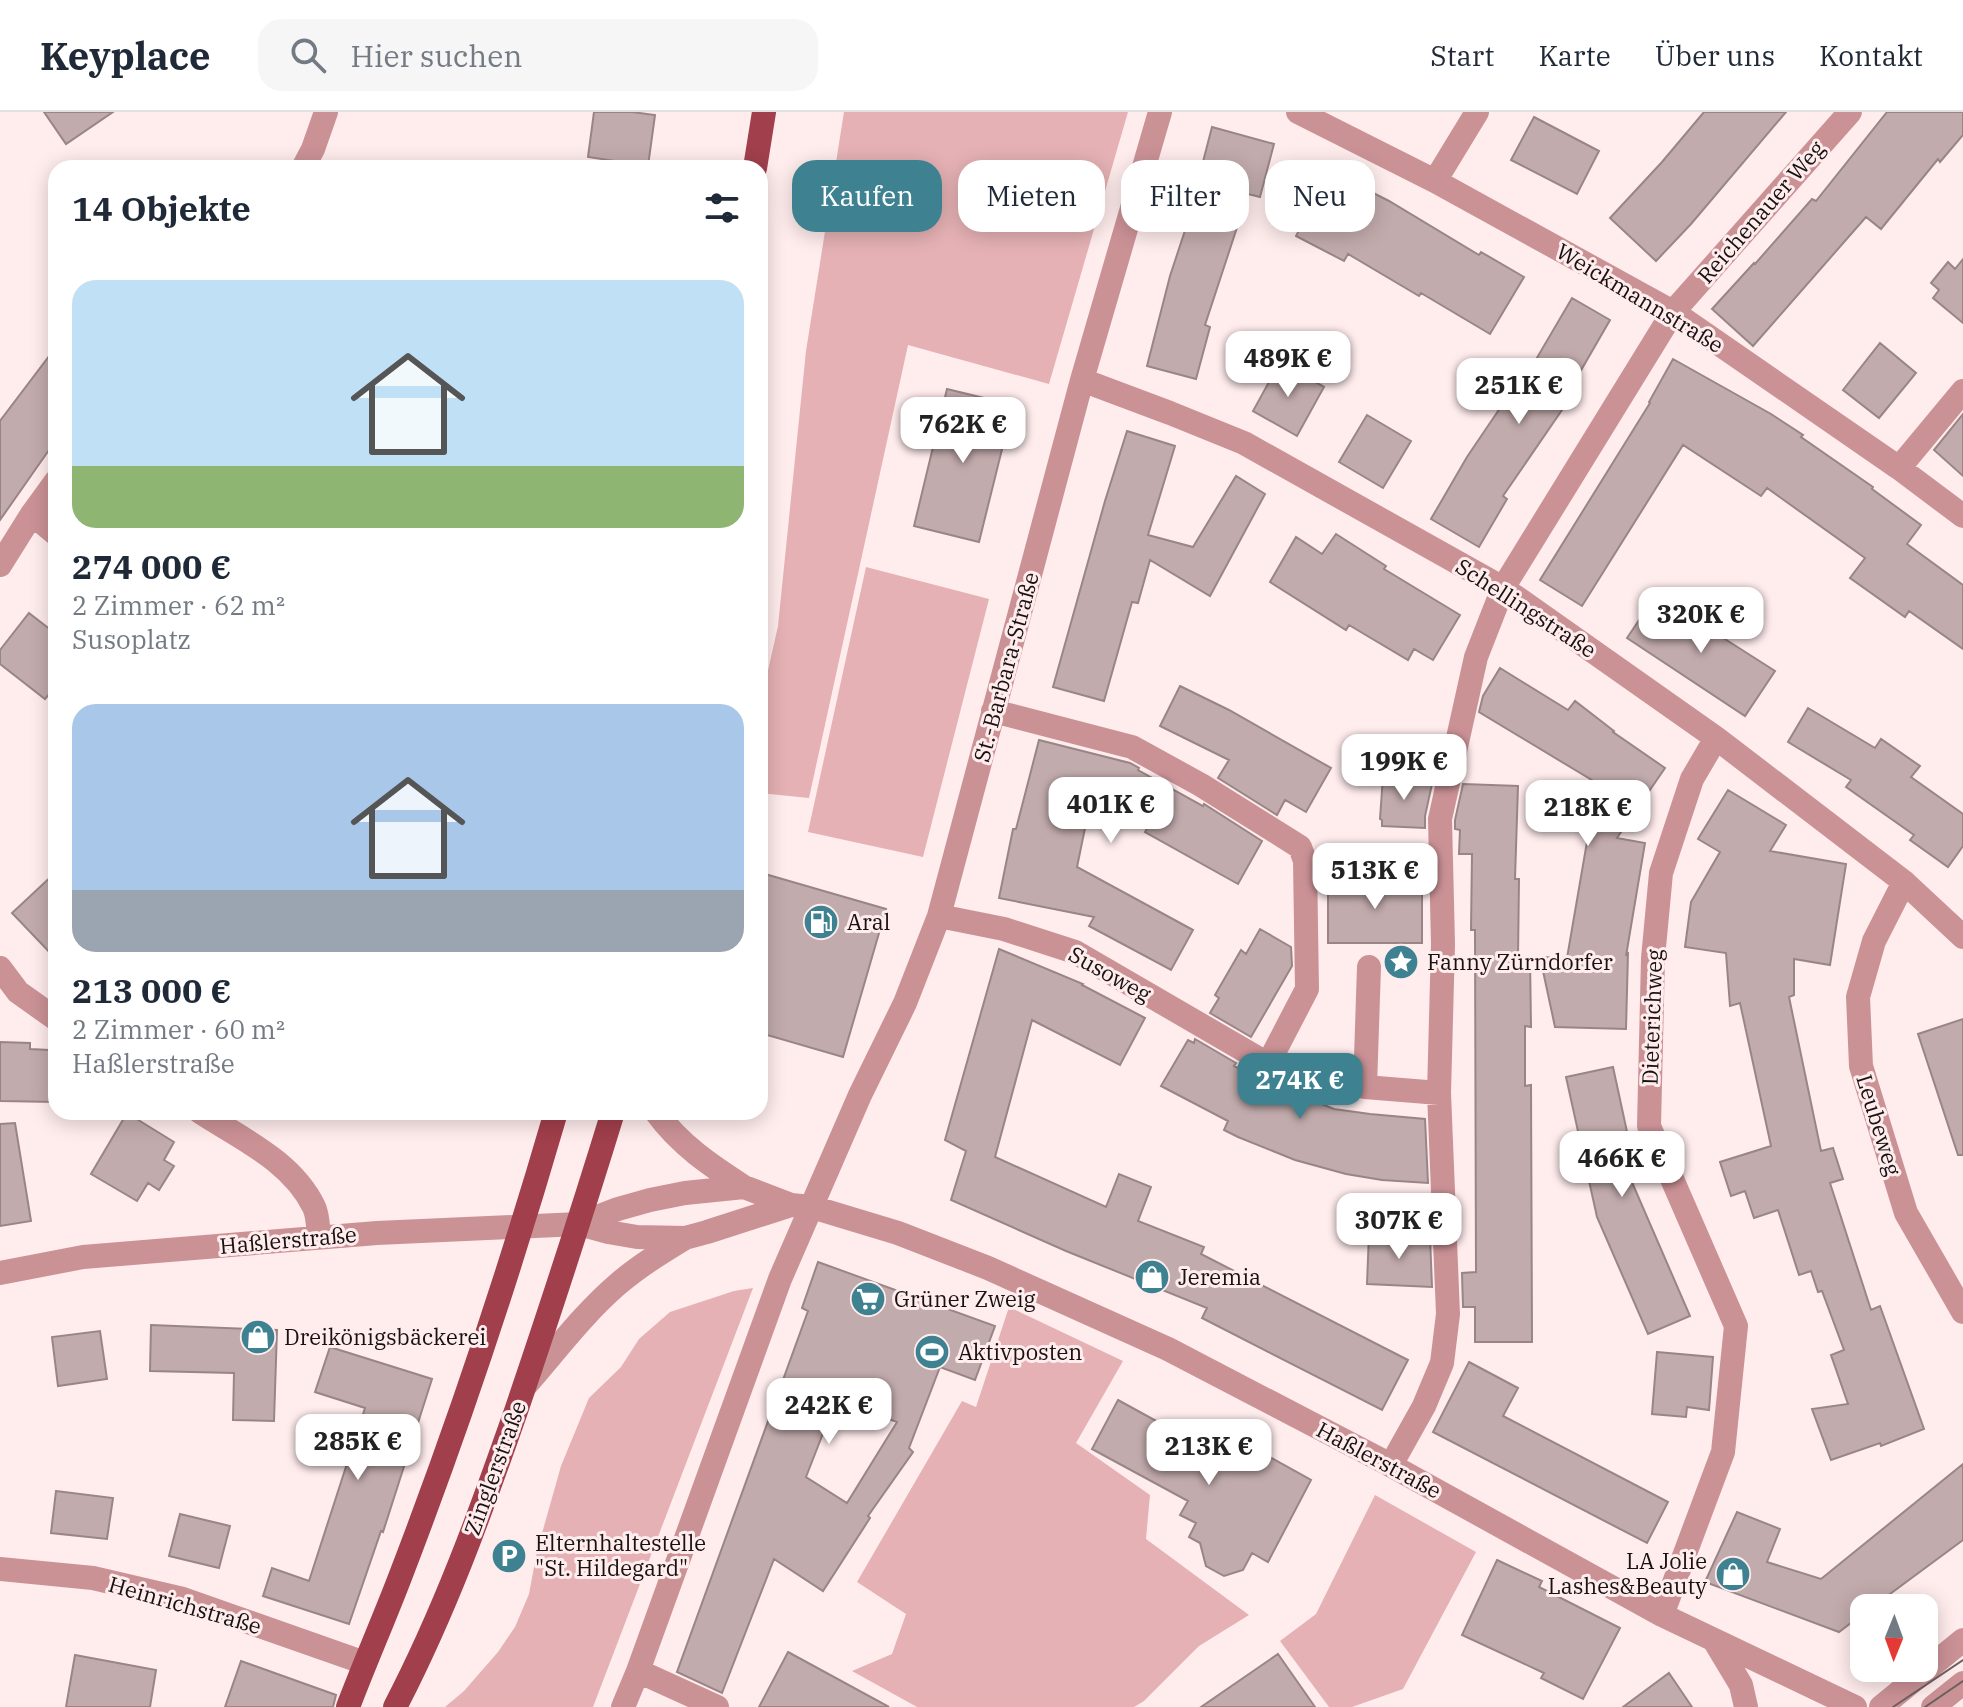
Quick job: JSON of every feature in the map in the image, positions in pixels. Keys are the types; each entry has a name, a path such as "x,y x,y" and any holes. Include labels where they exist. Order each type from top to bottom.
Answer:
{"main road":[{"path":"756,160 764,112"},
{"path":"348,1707 402,1573 475,1370 523,1226 554,1120"},
{"name":"Zinglerstraße","path":"395,1707 449,1595 524,1388 611,1120"}],"street":[{"path":"307,160 326,112"},
{"name":"St.-Barbara-Straße","path":"802,1206 905,1003 939,916 1082,380 1160,112"},
{"name":"Weickmannstraße","path":"1298,112 1435,181 1673,312 1899,468 1963,516"},
{"path":"1435,181 1477,112"},
{"name":"Reichenauer Weg","path":"1391,1465 1424,1406 1442,1363 1448,1314 1439,1093 1443,944 1440,819 1476,657 1503,588 1673,312 1850,112"},
{"name":"Schellingstraße","path":"1082,380 1244,443 1503,588 1716,738 1904,882 1963,937"},
{"path":"1899,468 1963,391"},
{"path":"0,565 48,492"},
{"path":"32,514 48,527"},
{"path":"993,711 1132,747 1201,785 1300,847 1305,861 1307,989 1268,1064"},
{"name":"Dieterichweg","path":"1662,1615 1723,1452 1736,1326 1649,1126 1653,958 1661,873 1692,779 1716,738"},
{"name":"Leubeweg","path":"1904,882 1874,941 1858,997 1861,1066 1906,1213 1963,1312"},
{"name":"Susoweg","path":"939,916 1004,929 1075,952 1268,1064 1316,1079 1365,1087 1439,1093"},
{"path":"1365,1087 1369,967"},
{"path":"0,968 9,998 48,1015"},
{"path":"212,1120 275,1160 297,1182 315,1208 319,1237"},
{"path":"663,1120 699,1158 744,1187"},
{"name":"Haßlerstraße","path":"579,1224 650,1200 744,1187 898,1233 988,1268 1168,1349 1391,1465 1662,1615 1855,1707"},
{"path":"623,1707 780,1279 802,1206"},
{"name":"Haßlerstraße","path":"0,1273 83,1257 319,1237 523,1226 579,1224 637,1237 685,1238 802,1206"},
{"path":"524,1388 592,1308 617,1284 685,1238"},
{"name":"Heinrichstraße","path":"0,1569 93,1578 183,1599 365,1663"},
{"path":"1714,1640 1741,1685 1746,1707"},
{"path":"1881,1707 1959,1643"},
{"path":"638,1671 717,1707"},
{"path":"1933,1707 1963,1683"}],"shaded area":[{"path":"844,112 1128,112 1105,191 1105,160 958,160 958,232 1093,232 1049,384 908,345 809,798 768,794 768,670 778,626 806,351 825,232 942,232 942,160 836,160"},
{"path":"866,567 989,599 923,857 808,832"},
{"path":"753,1288 593,1707 445,1707 464,1691 515,1627 529,1594 537,1551 561,1466 589,1398 621,1367 639,1339 670,1312"},
{"path":"1009,1307 1123,1361 1076,1443 1150,1495 1146,1539 1249,1615 1199,1646 1144,1701 1134,1707 917,1707 852,1671 892,1654 906,1614 857,1582 962,1401 976,1407"},
{"path":"1375,1495 1476,1552 1403,1689 1352,1707 1329,1707 1280,1641 1316,1614"}],"building":[{"path":"44,112 113,112 66,144"},
{"path":"594,112 655,115 649,160 588,157"},
{"path":"1704,112 1786,112 1656,261 1610,218"},
{"path":"1887,112 1963,112 1963,135 1940,162 1938,159 1881,229 1866,217 1753,346 1712,309 1812,199 1816,201"},
{"path":"1534,117 1599,151 1577,194 1511,160"},
{"path":"1212,127 1274,144 1270,160 1265,160 1265,178 1260,197 1249,194 1249,160 1203,160"},
{"path":"1375,194 1479,255 1481,252 1524,277 1490,334 1348,254 1344,261 1296,236 1298,232 1375,232"},
{"path":"1185,232 1236,232 1205,325 1210,327 1196,379 1147,366"},
{"path":"1963,259 1963,323 1933,298 1939,290 1931,283 1948,262 1955,269"},
{"path":"1572,298 1610,320 1561,405 1564,407 1503,496 1507,499 1479,547 1431,519 1467,457 1521,377 1524,380"},
{"path":"1880,343 1916,373 1879,418 1843,390"},
{"path":"48,358 48,451 0,520 0,421"},
{"path":"1673,359 1803,435 1801,437 1921,525 1907,544 1963,585 1963,649 1909,611 1905,617 1850,578 1865,558 1767,488 1761,496 1683,445 1582,606 1540,580 1650,403"},
{"path":"1280,362 1324,387 1297,436 1253,411"},
{"path":"947,389 1013,405 979,542 914,526"},
{"path":"1963,414 1963,476 1934,450"},
{"path":"1367,415 1411,441 1383,488 1339,462"},
{"path":"1127,431 1175,446 1148,535 1193,547 1236,476 1265,494 1210,596 1150,560 1138,603 1132,602 1104,701 1053,687"},
{"path":"1336,534 1386,566 1384,569 1460,615 1433,660 1414,649 1408,660 1349,625 1346,630 1270,582 1296,537 1322,554"},
{"path":"1656,595 1775,671 1745,716 1627,638"},
{"path":"29,613 48,628 48,695 45,699 0,664 0,650"},
{"path":"1500,668 1568,710 1575,701 1665,768 1617,838 1645,843 1626,956 1628,952 1626,1029 1555,1027 1540,957 1567,958 1593,807 1566,787 1605,788 1479,712 1483,696"},
{"path":"1180,686 1331,768 1306,812 1285,800 1277,815 1218,778 1229,760 1160,726"},
{"path":"1808,708 1875,748 1881,739 1920,766 1911,777 1963,814 1963,846 1948,867 1910,840 1914,835 1846,787 1851,780 1788,742"},
{"path":"1039,740 1130,763 1262,841 1238,884 1145,832 1152,820 1090,804 1077,867 1193,930 1171,970 1089,926 1094,917 999,898 1013,829 1016,829"},
{"path":"1383,776 1424,778 1424,783 1432,784 1425,828 1382,826"},
{"path":"1463,784 1518,786 1515,879 1519,879 1518,957 1530,957 1531,1027 1525,1026 1525,1086 1531,1085 1532,1342 1475,1342 1475,1307 1463,1307 1462,1273 1476,1272 1472,854 1459,854 1460,830 1455,829"},
{"path":"1728,790 1786,825 1770,851 1846,864 1830,965 1794,959 1794,995 1789,997 1821,1151 1833,1148 1843,1179 1830,1183 1871,1310 1880,1306 1924,1429 1881,1446 1880,1443 1831,1460 1812,1409 1848,1404 1831,1355 1844,1350 1822,1291 1818,1292 1811,1271 1799,1275 1778,1210 1754,1218 1745,1191 1731,1196 1720,1162 1771,1146 1740,1003 1730,1006 1726,953 1685,947 1691,902 1720,852 1698,839"},
{"path":"768,875 886,909 843,1057 768,1035"},
{"path":"48,879 48,951 12,913"},
{"path":"1328,879 1422,879 1422,943 1328,943"},
{"path":"1260,929 1291,947 1292,966 1251,1037 1210,1013 1219,998 1215,995 1241,950 1246,954"},
{"path":"999,949 1083,984 1145,1018 1120,1065 1032,1020 995,1157 1106,1207 1119,1174 1151,1187 1138,1221 1204,1247 1201,1254 1408,1360 1382,1410 1202,1318 1207,1308 951,1200 966,1151 945,1140"},
{"path":"1963,1019 1963,1155 1958,1155 1918,1034"},
{"path":"1195,1039 1236,1063 1234,1066 1334,1109 1425,1119 1428,1183 1346,1174 1295,1160 1224,1130 1228,1121 1161,1086 1188,1040 1194,1043"},
{"path":"0,1042 30,1043 30,1049 48,1050 48,1102 0,1101"},
{"path":"1613,1067 1637,1178 1631,1180 1690,1316 1648,1334 1597,1217 1566,1077"},
{"path":"123,1120 138,1120 174,1142 164,1160 174,1166 159,1190 148,1183 137,1201 91,1174"},
{"path":"15,1123 31,1221 0,1226 0,1124"},
{"path":"1369,1233 1430,1237 1432,1287 1367,1284"},
{"path":"818,1262 995,1326 975,1380 940,1367 909,1448 913,1452 868,1516 870,1518 823,1591 774,1559 722,1693 677,1672 808,1311 802,1308","holes":["836,1400 897,1422 847,1503 806,1477"]},
{"path":"151,1325 277,1330 274,1421 233,1420 234,1373 150,1371"},
{"path":"100,1331 107,1379 58,1386 52,1337"},
{"path":"330,1347 432,1379 383,1532 349,1624 263,1596 272,1568 309,1581 365,1408 315,1392"},
{"path":"1657,1352 1713,1357 1709,1410 1687,1407 1686,1417 1652,1414"},
{"path":"1469,1362 1518,1388 1503,1416 1668,1502 1647,1543 1433,1432"},
{"path":"1118,1400 1240,1467 1250,1446 1311,1480 1268,1562 1252,1553 1243,1570 1224,1576 1206,1566 1200,1543 1189,1537 1196,1523 1180,1515 1188,1501 1092,1449"},
{"path":"1963,1464 1963,1540 1890,1594 1850,1594 1850,1624 1839,1632 1705,1582 1737,1512 1780,1529 1767,1562 1821,1579"},
{"path":"56,1491 113,1498 107,1539 51,1533"},
{"path":"180,1514 230,1526 219,1568 169,1556"},
{"path":"1497,1560 1542,1581 1539,1587 1620,1628 1583,1699 1541,1678 1544,1673 1462,1635"},
{"path":"788,1652 889,1707 759,1707"},
{"path":"1278,1654 1315,1707 1201,1707"},
{"path":"75,1655 156,1670 150,1707 66,1707"},
{"path":"241,1661 336,1695 333,1707 225,1707"},
{"path":"1669,1673 1692,1707 1623,1707"}],"tram line":[{"path":"1893,1707 1963,1660"},
{"path":"1925,1707 1963,1681"}],"place":[{"name":"Aral","path":"821,922"},
{"name":"Fanny Zürndorfer","path":"1401,962"},
{"name":"Jeremia","path":"1152,1277"},
{"name":"Grüner Zweig","path":"868,1299"},
{"name":"Dreikönigsbäckerei","path":"258,1337"},
{"name":"Aktivposten","path":"932,1352"},
{"name":"Elternhaltestelle \"St. Hildegard\"","path":"509,1556"},
{"name":"LA Jolie Lashes&Beauty","path":"1733,1574"}]}
